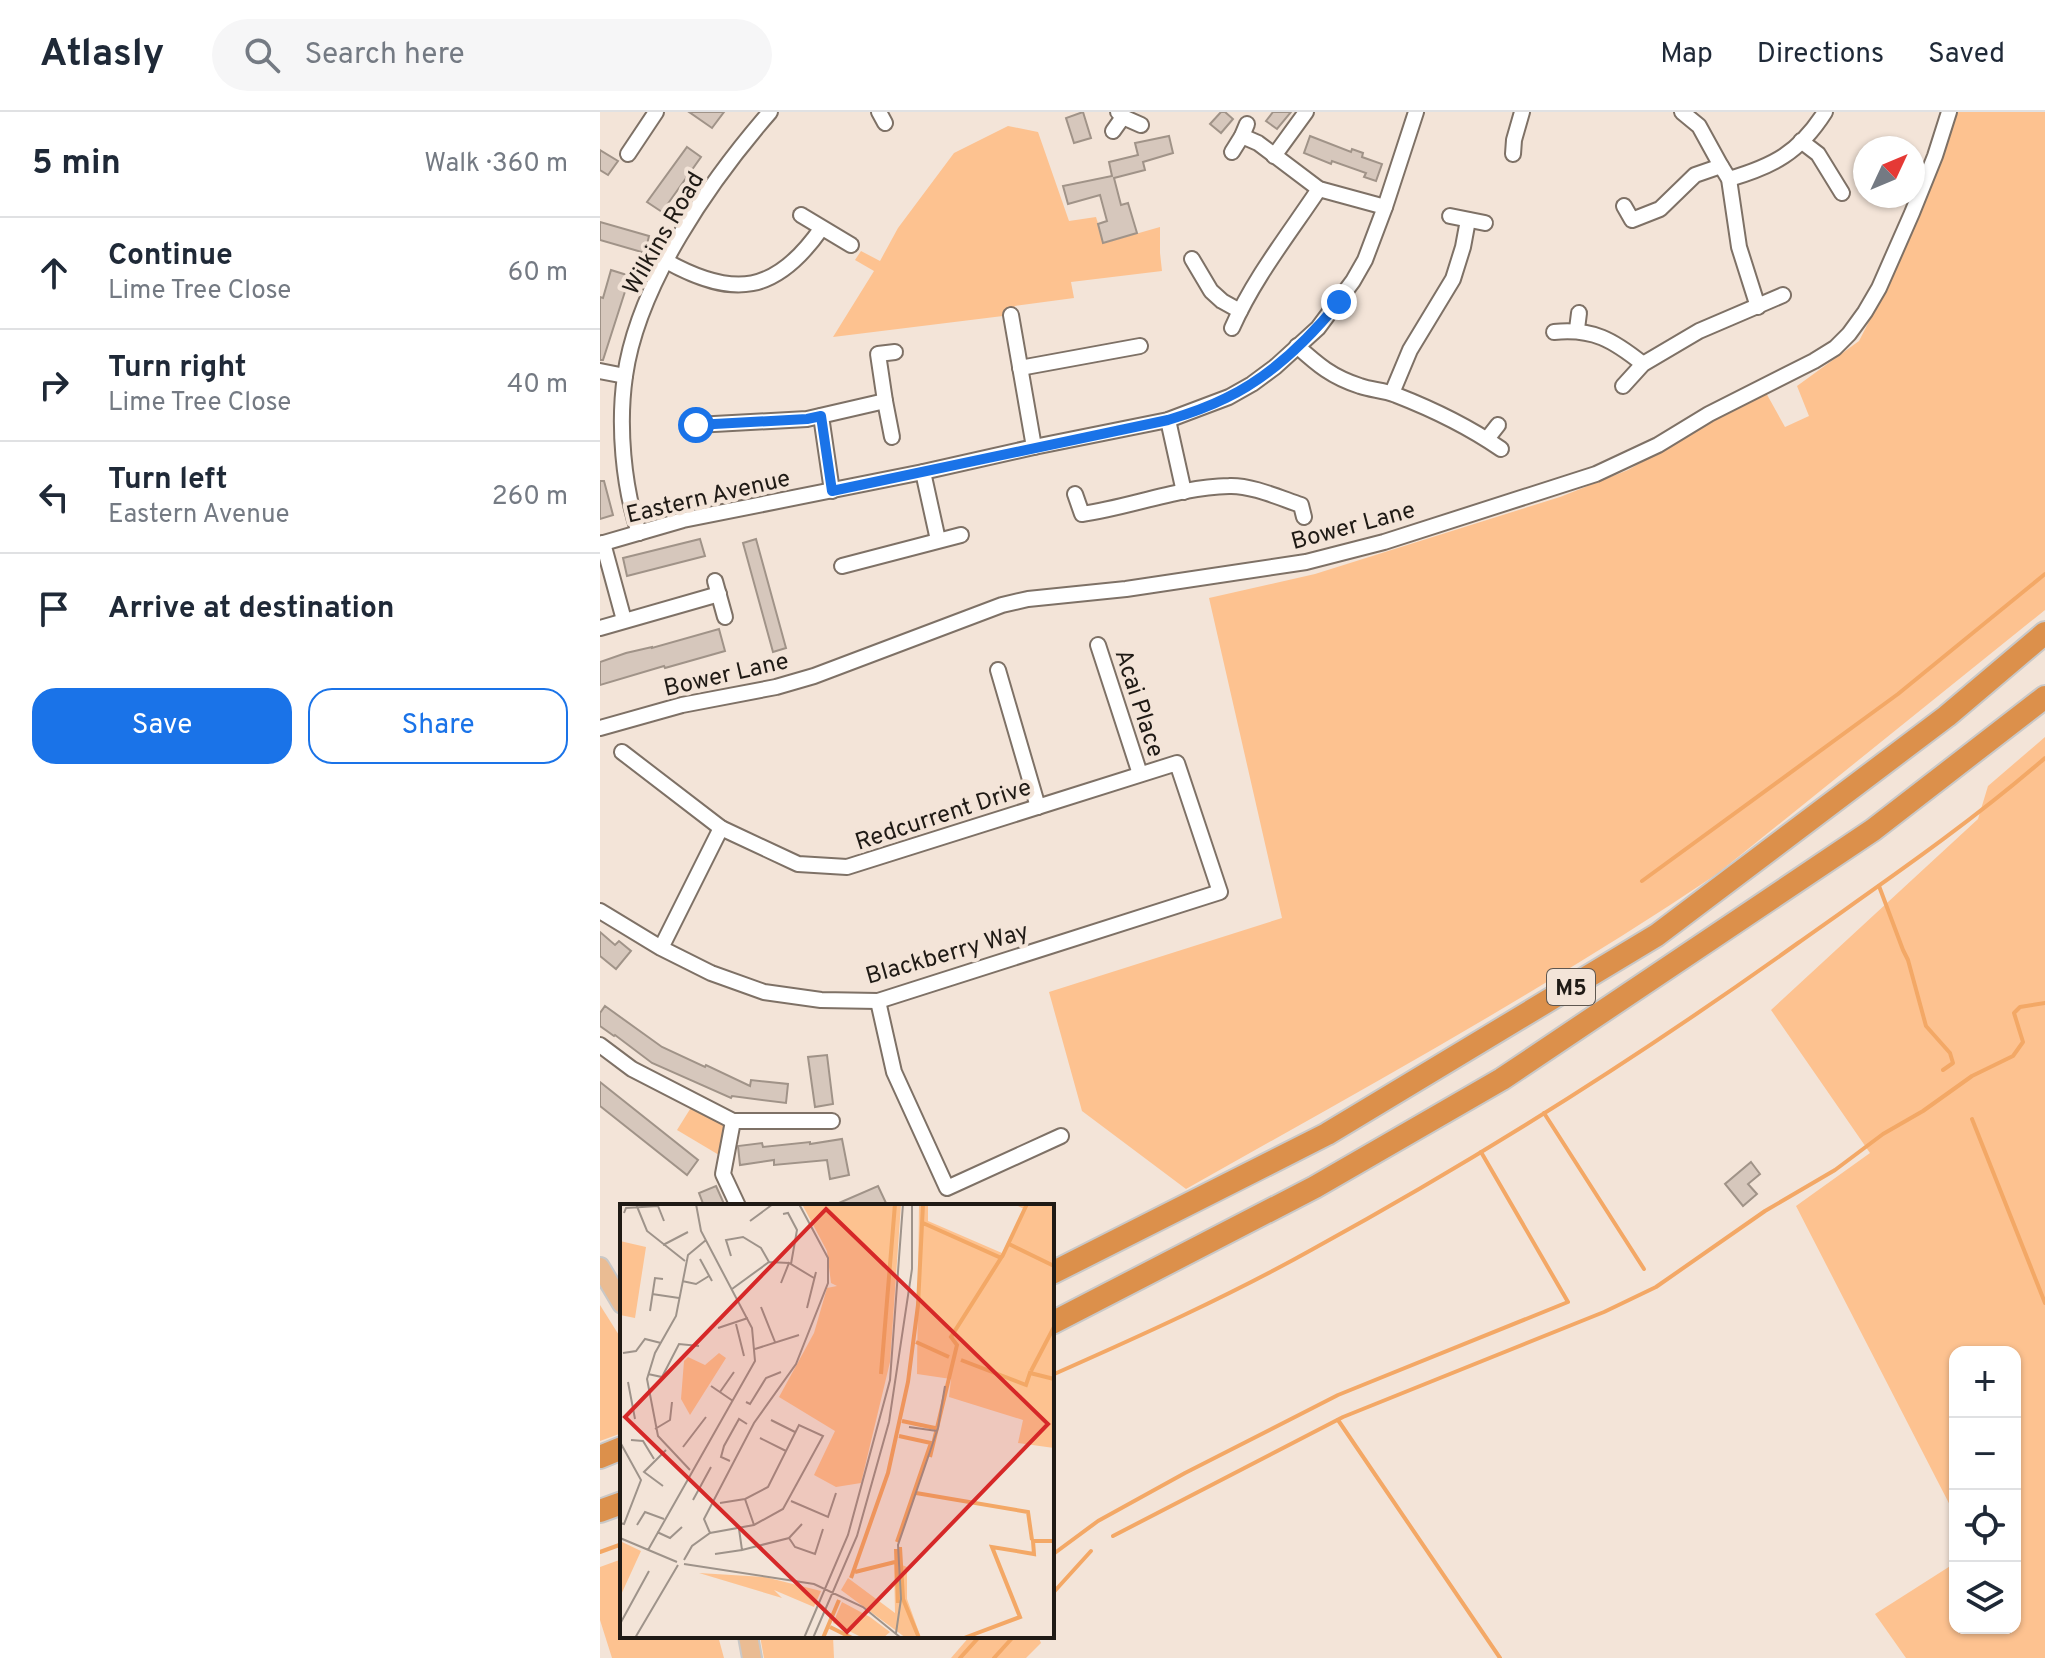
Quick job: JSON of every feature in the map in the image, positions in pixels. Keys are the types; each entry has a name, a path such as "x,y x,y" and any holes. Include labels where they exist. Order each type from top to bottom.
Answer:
{"highway":[{"name":"M5","path":"1054,1272 1327,1134 1657,935 1947,716 2045,633"},
{"name":"M5","path":"1054,1322 1315,1187 1502,1079 1873,830 2045,697"},
{"path":"600,1457 620,1449"},
{"path":"600,1511 620,1504"}],"main road":[{"path":"600,1267 620,1301"},
{"path":"748,1638 752,1658"}],"street":[{"path":"628,154 656,112"},
{"path":"748,112 766,117"},
{"path":"1274,156 1306,112"},
{"name":"Eastern Avenue","path":"602,543 683,520 1168,420 1229,397 1275,367 1318,328 1353,281 1365,260 1385,207 1416,112"},
{"path":"1510,144 1522,112"},
{"path":"1682,112 1699,126 1725,173 1739,247 1758,307"},
{"path":"1624,206 1631,225 1660,209 1695,175 1761,170 1790,153 1825,112"},
{"name":"Bower Lane","path":"600,728 682,705 776,687 814,676 1002,605 1306,562 1384,542 1596,474 1814,361 1835,348 1849,334 1865,312 1890,263 1935,156 1949,112"},
{"path":"1113,131 1120,114 1141,125"},
{"name":"Wilkins Road","path":"639,533 625,471 622,436 625,376 635,335 648,297 666,261 732,159 766,117"},
{"path":"1232,152 1244,130 1319,189 1385,207"},
{"path":"1801,141 1818,154 1841,183"},
{"path":"1232,328 1259,278 1319,189"},
{"path":"801,215 851,245"},
{"path":"1450,216 1485,223"},
{"path":"1392,393 1410,350 1453,279 1468,220"},
{"path":"666,261 710,282 729,285 764,281 780,274 793,263 821,229"},
{"path":"1192,259 1208,274 1211,291 1240,311"},
{"path":"1623,386 1643,364 1699,331 1783,295"},
{"path":"1577,329 1579,313"},
{"path":"1011,315 1034,447"},
{"path":"1554,332 1577,329 1603,337 1643,364"},
{"path":"1020,368 1140,346"},
{"path":"1297,346 1326,371 1358,386 1392,393 1432,410 1501,449"},
{"path":"1124,350 1127,368"},
{"path":"892,437 878,354 895,352"},
{"path":"600,371 625,376"},
{"path":"696,425 807,419 885,401"},
{"path":"821,416 832,491"},
{"path":"1168,420 1184,492"},
{"path":"1487,439 1498,425"},
{"path":"923,472 938,540"},
{"path":"1082,514 1184,492 1232,486 1268,494 1302,511 1317,499"},
{"path":"1075,494 1082,514 1076,531"},
{"path":"842,566 961,535"},
{"path":"602,543 624,620"},
{"path":"600,628 717,588 725,617"},
{"name":"Acai Place","path":"1098,645 1140,774"},
{"path":"998,670 1038,807"},
{"name":"Redcurrent Drive","path":"622,752 721,828 798,864 847,867 1177,763 1220,892"},
{"path":"661,948 721,828"},
{"name":"Blackberry Way","path":"600,911 661,948 711,973 764,992 821,1000 878,1001 1220,892"},
{"path":"878,1001 894,1072 947,1188 1061,1136"},
{"path":"600,1045 632,1069 733,1121 832,1121"},
{"path":"733,1121 723,1174 737,1204"}],"shaded area":[{"path":"1958,112 2045,112 2045,610 1717,874 1521,998 1186,1189 1082,1111 1049,992 1282,918 1209,598 1315,574 1560,497 1628,470 1765,391 1785,427 1809,416 1797,386 1859,341 1900,261 1921,208 1925,208 1925,197"},
{"path":"1008,126 1038,132 1069,221 1096,217 1104,243 1160,227 1162,271 1071,282 1074,298 1015,306 1011,315 833,337 874,271 855,260 861,251 880,261 898,228 954,153"},
{"path":"2045,737 2045,1658 1906,1658 1875,1614 1949,1567 1949,1634 2021,1634 2021,1346 1949,1346 1949,1503 1796,1206 1870,1153 1771,1010 1978,819 1988,786"},
{"path":"692,1106 724,1125 719,1155 677,1130"},
{"path":"600,1305 620,1337 620,1434 600,1441"},
{"path":"620,1560 620,1638 719,1638 724,1658 612,1658 600,1620 600,1567"},
{"path":"760,1638 833,1638 834,1658 764,1658"},
{"path":"968,1638 1039,1638 1041,1643 1026,1658 951,1658"}],"building":[{"path":"689,112 724,112 712,128"},
{"path":"1083,112 1091,138 1074,143 1066,118"},
{"path":"1221,112 1233,119 1221,133 1210,124"},
{"path":"1273,112 1291,112 1277,129 1266,121"},
{"path":"1169,136 1173,153 1143,162 1145,170 1114,178 1121,205 1128,203 1137,233 1103,243 1098,224 1107,221 1100,195 1068,204 1063,186 1112,176 1109,162 1138,155 1135,143"},
{"path":"1310,136 1351,152 1352,149 1363,153 1362,157 1382,164 1376,181 1364,177 1366,173 1304,153"},
{"path":"687,147 701,157 662,212 647,202"},
{"path":"600,150 618,161 608,175 600,170"},
{"path":"600,222 649,236 645,253 600,240"},
{"path":"611,270 630,276 603,360 600,360 600,297 603,298"},
{"path":"600,481 604,481 613,515 600,519"},
{"path":"700,539 705,556 627,576 623,558"},
{"path":"756,539 786,648 773,652 743,543"},
{"path":"719,629 725,651 600,685 600,662"},
{"path":"600,932 615,945 619,941 631,951 616,969 600,956"},
{"path":"605,1006 662,1047 705,1067 750,1086 751,1080 788,1084 786,1103 731,1098 652,1063 600,1026 600,1013"},
{"path":"827,1055 833,1104 815,1107 808,1057"},
{"path":"600,1082 698,1160 687,1175 600,1106"},
{"path":"842,1139 849,1175 830,1179 827,1160 774,1165 774,1160 740,1165 738,1146 810,1144"},
{"path":"1751,1162 1760,1174 1748,1184 1757,1194 1743,1206 1725,1184"},
{"path":"716,1186 724,1204 703,1204 699,1193"},
{"path":"878,1186 886,1203 884,1204 837,1204"}],"waterway":[{"path":"1642,881 1898,694 2045,574"},
{"path":"1054,1374 1184,1315 1281,1266 1499,1141 1740,984 1924,854 2045,758"},
{"path":"1879,886 1908,960 1926,1026 1950,1053 1953,1063 1943,1070"},
{"path":"1113,1536 1343,1417 1604,1312 1656,1287 1765,1211 1835,1170 1883,1134 1923,1111 1972,1076 2013,1056 2023,1042 2014,1013 2020,1007 2045,1003"},
{"path":"1544,1113 1644,1269"},
{"path":"1972,1119 2045,1303"},
{"path":"1054,1554 1098,1521 1338,1395 1568,1302 1481,1152"},
{"path":"1338,1420 1500,1658"},
{"path":"600,1552 620,1545"},
{"path":"1054,1592 1091,1551"},
{"path":"960,1658 978,1638"},
{"path":"994,1658 1012,1638"}],"route":[{"path":"696,425 821,416 832,491 1168,420 1203,408 1252,384 1275,367 1318,328 1339,302"}]}
